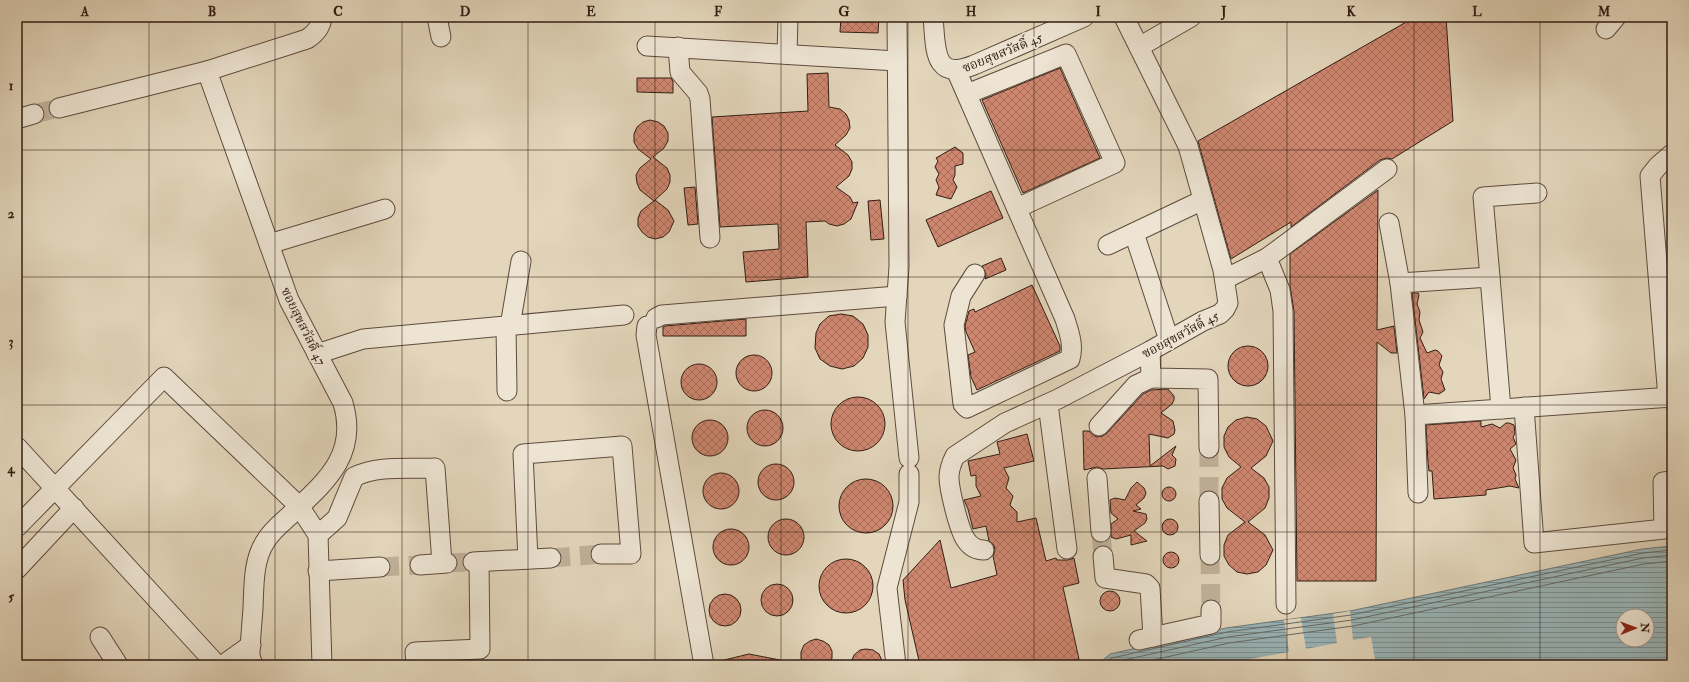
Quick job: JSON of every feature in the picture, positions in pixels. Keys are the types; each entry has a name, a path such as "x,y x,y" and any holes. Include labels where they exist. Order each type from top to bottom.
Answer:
{"street":[{"path":"59,108 207,71 306,39 312,36 321,24 322,17"},
{"path":"437,17 441,37"},
{"path":"787,54 788,17"},
{"path":"896,665 887,588 909,502 909,466 895,322 899,267 897,17"},
{"name":"ซอยสุขสวัสดิ์ 45","path":"933,17 938,56 942,66 948,69 956,70 969,67 1084,17"},
{"name":"ซอยสุขสวัสดิ์ 45","path":"984,550 978,550 965,539 949,476 951,463 955,456 994,430 1048,404 1150,351 1203,321 1220,314 1226,309 1228,303 1224,279 1204,200 1188,146 1124,17"},
{"path":"1139,47 1191,17"},
{"path":"648,46 897,61"},
{"path":"678,47 680,72 698,93 700,99 710,238"},
{"path":"967,94 1066,54 1115,162 1016,208"},
{"path":"956,70 1065,318 1070,336 1072,352 1070,359 967,408 963,404 954,325 961,296 975,274"},
{"name":"ซอยสุขสวัสดิ์ 47","path":"207,71 289,300 343,403 346,414 347,439 335,468 323,484 271,534 260,550 255,575 250,656 252,665"},
{"path":"1415,415 1670,397 1650,176 1672,154"},
{"path":"1224,279 1267,258 1387,169"},
{"path":"1501,409 1484,197 1537,193"},
{"path":"1108,245 1204,200"},
{"path":"269,244 385,209"},
{"path":"1389,223 1400,283 1415,415 1418,494"},
{"path":"1134,233 1169,340"},
{"path":"1267,258 1280,290 1283,311 1286,604"},
{"path":"507,391 508,326 520,261"},
{"path":"1400,283 1490,277"},
{"path":"704,665 646,335 652,322 662,315 898,296"},
{"path":"317,354 363,340 624,315"},
{"path":"1150,351 1151,378"},
{"path":"17,527 164,377 300,506 318,535 322,665"},
{"path":"1099,426 1136,385 1151,378 1208,379 1209,448"},
{"path":"1048,404 1068,549"},
{"path":"1524,407 1534,543 1664,529 1663,482 1672,481"},
{"path":"528,559 523,454 622,446 631,554 601,554"},
{"path":"17,447 218,665"},
{"path":"318,535 337,518 354,477 384,469 435,468 445,563 420,565"},
{"path":"1097,478 1100,532"},
{"path":"1209,501 1210,554"},
{"path":"17,569 74,508"},
{"path":"1103,556 1105,578 1146,584 1150,588 1146,638 1211,624 1211,610"},
{"path":"416,665 415,652 480,649 476,562 551,558"},
{"path":"318,571 380,566"},
{"path":"100,637 118,665"},
{"path":"223,665 251,645"}],"water":[{"path":"1672,546 1672,665 1097,665 1110,654 1226,628 1350,611 1642,549"}],"pier":[{"path":"1350,611 1353,640 1371,637 1376,665 1234,665 1234,662 1289,652 1284,620 1301,618 1306,649 1337,643 1333,614"}],"building":[{"path":"841,17 879,17 878,33 840,32"},
{"path":"1415,17 1446,17 1453,121 1392,159 1386,158 1380,160 1291,227 1291,222 1231,259 1198,141"},
{"path":"1060,68 1100,158 1023,193 982,100"},
{"path":"828,73 829,107 840,109 846,114 849,120 850,128 846,135 835,145 848,155 852,162 852,169 849,176 836,187 850,197 853,203 858,202 851,219 844,224 837,226 829,224 825,221 806,222 808,277 746,282 743,252 779,249 778,224 720,227 712,117 808,111 807,74"},
{"path":"637,78 671,78 673,81 673,93 637,92"},
{"path":"650,120 658,122 664,126 668,133 668,141 664,148 653,157 667,168 670,175 670,182 667,189 654,201 640,190 636,175 640,168 651,159 638,149 634,142 634,134 637,127 643,122"},
{"path":"955,147 963,153 963,164 955,166 955,175 953,180 957,187 951,199 936,195 939,187 936,180 939,174 935,167 938,161 936,158"},
{"path":"695,187 698,224 688,225 684,188"},
{"path":"1378,190 1377,330 1394,326 1397,353 1391,353 1377,342 1376,581 1297,581 1294,311 1290,286 1290,254"},
{"path":"991,191 1003,218 938,247 926,220"},
{"path":"655,200 668,210 674,221 669,232 663,237 655,239 648,237 642,232 638,226 638,218 641,211"},
{"path":"880,200 884,239 871,240 868,201"},
{"path":"1001,258 1006,270 985,279 986,274 982,266"},
{"path":"1032,285 1060,346 1060,351 977,390 971,377 968,355 975,352 966,332 965,326 969,311 974,309 975,312"},
{"path":"1412,293 1418,293 1419,295 1417,304 1420,312 1419,320 1423,332 1420,338 1427,353 1435,350 1442,356 1439,365 1443,372 1441,379 1445,390 1439,394 1429,392 1424,399"},
{"path":"841,314 853,316 863,324 868,335 868,347 863,358 854,366 842,369 830,366 820,359 815,348 816,333 820,324 829,316"},
{"path":"746,319 746,336 663,336 663,327 665,326"},
{"path":"1252,346 1259,349 1265,355 1268,366 1267,374 1259,383 1252,386 1244,386 1237,383 1229,374 1228,362 1231,355 1240,347"},
{"path":"757,355 767,360 771,366 771,380 767,386 761,390 751,391 741,386 737,380 736,370 741,360 747,356"},
{"path":"703,364 712,369 716,375 716,389 712,395 703,400 695,400 686,395 682,389 681,378 686,369 692,365"},
{"path":"1168,389 1174,396 1174,400 1172,404 1161,413 1173,421 1175,430 1174,434 1168,438 1149,434 1150,466 1176,446 1172,455 1176,459 1175,466 1168,469 1163,466 1103,469 1097,467 1084,470 1083,431 1089,431 1096,437 1103,436 1143,394 1151,390"},
{"path":"858,397 868,399 877,405 883,414 885,424 883,434 877,443 868,449 858,451 848,449 839,443 833,434 831,424 833,414 839,405 848,399"},
{"path":"769,410 778,415 782,421 782,435 778,441 769,446 761,446 752,441 748,435 747,424 752,415 758,411"},
{"path":"1247,417 1257,419 1266,426 1273,441 1266,456 1251,468 1264,478 1269,487 1269,498 1265,508 1248,522 1265,535 1273,550 1266,565 1258,572 1247,574 1237,572 1229,565 1224,556 1224,545 1228,535 1245,522 1227,508 1222,499 1222,488 1227,478 1241,467 1229,457 1224,447 1224,436 1228,427 1236,420"},
{"path":"713,420 723,425 727,431 727,445 723,451 717,455 707,456 697,451 693,445 692,435 697,425 703,421"},
{"path":"1481,421 1481,427 1492,424 1500,428 1506,423 1514,425 1515,434 1513,437 1516,444 1510,449 1516,460 1513,468 1516,475 1515,479 1519,488 1510,486 1486,490 1486,495 1434,499 1432,471 1429,471 1428,462 1426,425"},
{"path":"1027,434 1034,461 1004,468 1009,478 1006,488 1013,496 1010,505 1017,512 1017,522 1036,518 1046,561 1056,558 1057,560 1068,560 1074,558 1079,583 1063,587 1079,659 1070,661 1071,665 920,665 905,600 903,580 940,540 951,588 997,575 993,556 995,551 994,545 989,541 986,526 973,529 964,500 981,496 976,486 976,475 971,476 968,461 1000,454 997,442"},
{"path":"779,464 789,469 793,475 793,489 789,495 783,499 773,500 763,495 759,489 758,479 763,469 769,465"},
{"path":"724,473 734,478 738,484 738,498 734,504 728,508 718,509 708,504 704,498 703,488 708,478 714,474"},
{"path":"866,479 876,481 885,487 891,496 893,506 891,516 885,525 876,531 866,533 856,531 847,525 841,516 839,506 841,496 847,487 856,481"},
{"path":"1137,482 1144,488 1146,493 1144,498 1136,505 1141,509 1133,511 1146,514 1147,519 1145,523 1134,531 1147,541 1131,545 1131,535 1116,539 1111,537 1111,524 1118,519 1111,513 1110,500 1115,498 1125,500 1131,488"},
{"path":"1166,487 1172,487 1176,491 1176,497 1172,501 1166,501 1162,497 1162,491"},
{"path":"789,519 799,524 803,530 803,544 799,550 793,554 783,555 773,550 769,544 768,534 773,524 779,520"},
{"path":"1170,519 1177,524 1178,527 1173,534 1170,535 1163,530 1162,527 1167,520"},
{"path":"734,529 744,534 748,540 748,554 744,560 738,564 728,565 718,560 714,554 713,544 718,534 724,530"},
{"path":"1171,552 1178,557 1179,560 1174,567 1171,568 1164,563 1163,560 1168,553"},
{"path":"846,559 856,561 865,567 871,576 873,586 871,596 865,605 856,611 846,613 836,611 827,605 821,596 819,586 821,576 827,567 836,561"},
{"path":"777,584 788,589 793,600 788,611 777,616 766,611 761,600 766,589"},
{"path":"1110,591 1117,594 1120,601 1117,608 1110,611 1103,608 1100,601 1103,594"},
{"path":"725,594 736,599 741,610 736,621 725,626 714,621 709,610 714,599"},
{"path":"816,639 829,645 832,651 832,658 829,665 804,665 801,659 801,652 804,645"},
{"path":"860,650 873,650 879,654 884,665 850,665 854,655"},
{"path":"749,654 780,660 780,665 720,665 720,661"}],"tunnel":[{"path":"34,114 59,108"},
{"path":"1209,448 1209,501"},
{"path":"1101,532 1103,556"},
{"path":"551,558 601,554"},
{"path":"1210,555 1211,610"},
{"path":"447,563 473,562"},
{"path":"380,567 420,565"}]}
